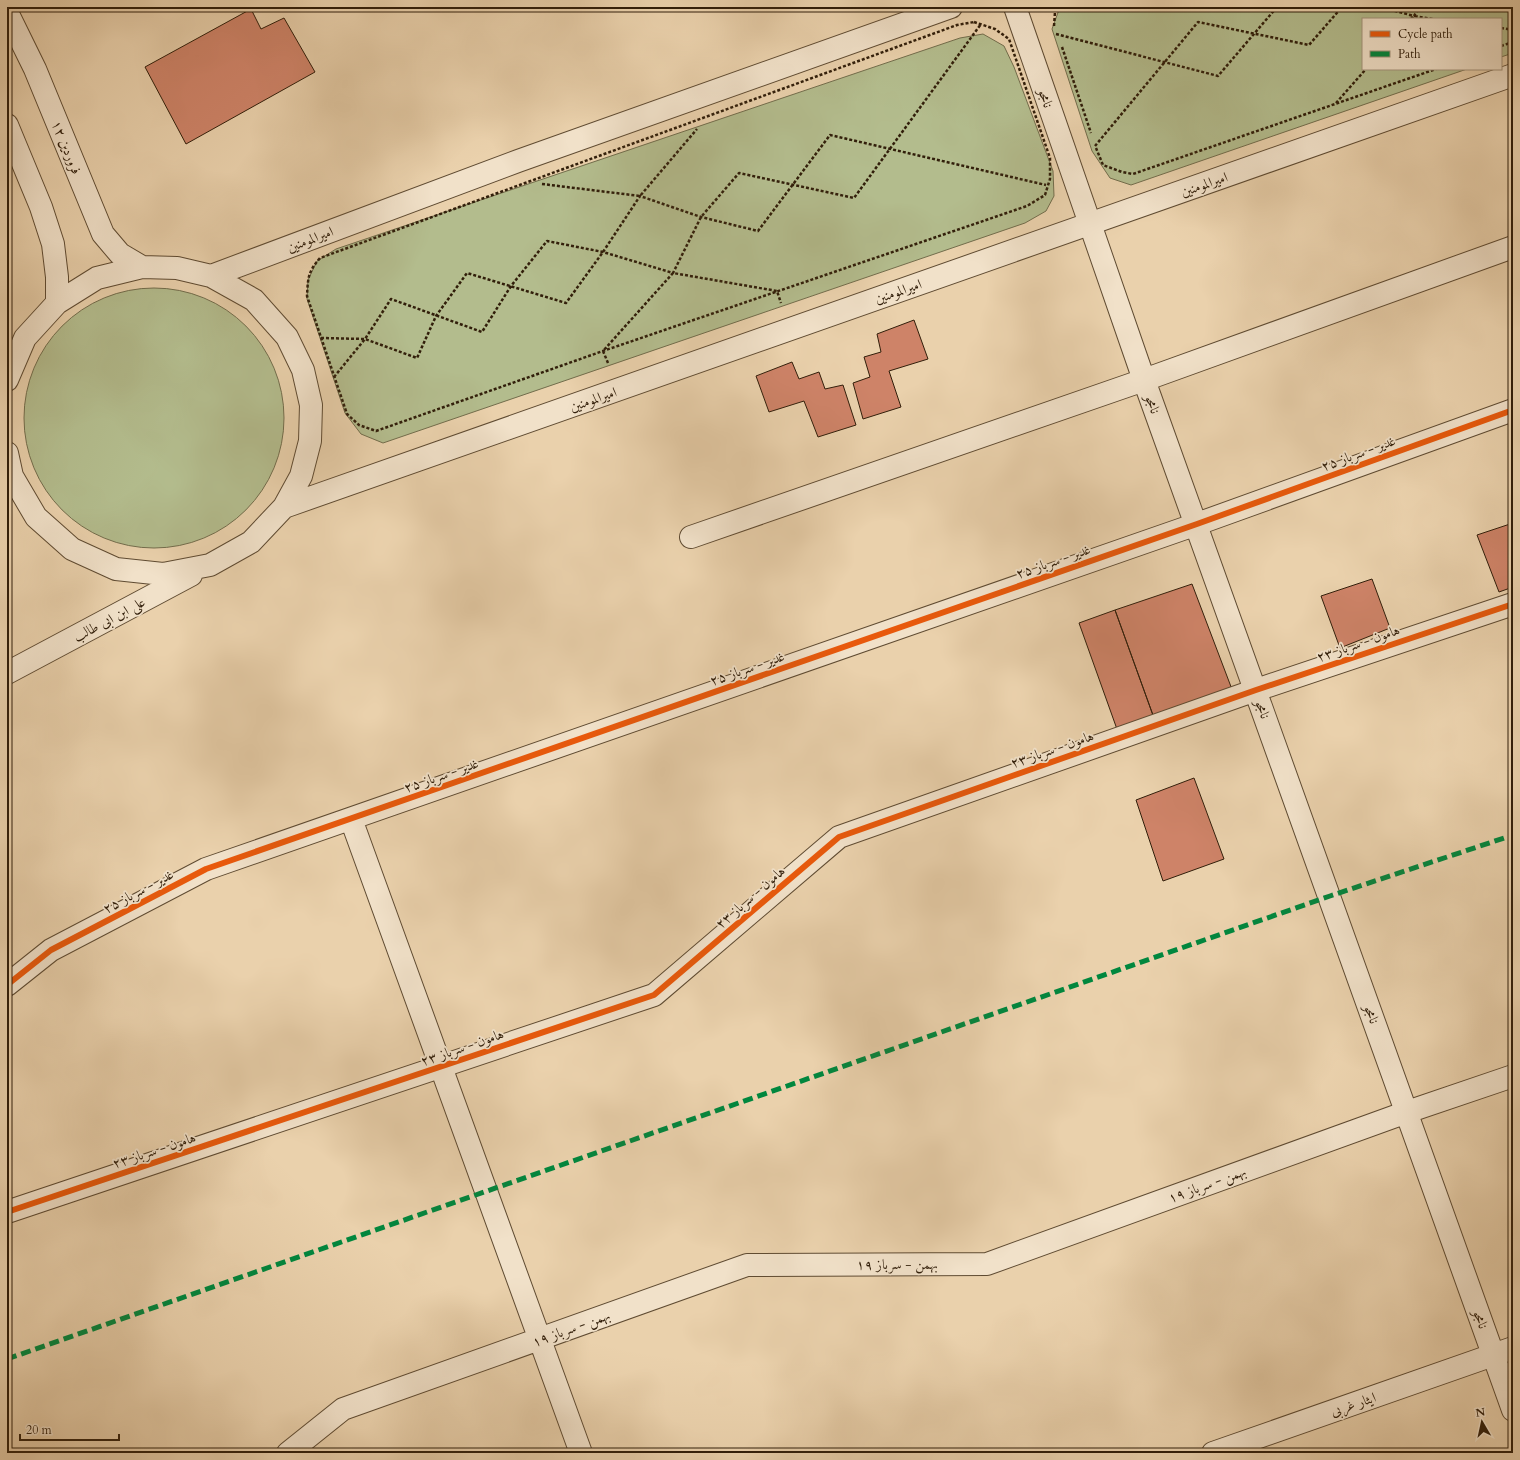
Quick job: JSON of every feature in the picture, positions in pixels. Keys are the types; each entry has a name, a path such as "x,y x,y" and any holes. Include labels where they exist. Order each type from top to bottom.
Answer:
{"street":[{"path":"7,12 20,7"},
{"name":"امیرالمومنین","path":"211,276 518,161 951,7"},
{"name":"نامجو","path":"1015,7 1144,380 1407,1112 1503,1351 1513,1410"},
{"name":"۱۲ فروردین","path":"7,12 35,69 104,234 120,254 142,267"},
{"name":"امیرالمومنین","path":"284,507 1513,75"},
{"path":"7,125 41,207 52,244 57,277 57,303"},
{"path":"692,537 1144,380 1513,247"},
{"path":"7,380 25,338 57,303 97,278 142,267 177,268 211,276 254,300 287,337 303,370 310,405 310,441 300,476 284,507"},
{"name":"غدیر - سرباز ۲۵","path":"7,985 52,950 206,869 1197,524 1513,410"},
{"path":"7,453 12,476 36,517 72,549 116,569 163,574 210,565"},
{"name":"علی ابن ابی طالب","path":"7,673 252,542 284,507"},
{"name":"هامون - سرباز ۲۳","path":"7,1212 654,995 839,837 1256,690 1513,604"},
{"path":"351,818 581,1453"},
{"name":"بهمن - سرباز ۱۹","path":"288,1453 343,1409 747,1265 986,1264 1407,1112 1513,1076"},
{"name":"ایثار غربی","path":"1213,1453 1503,1351"}],"path":[{"path":"1057,7 1053,24 1103,165 1122,172 1133,174 1433,70"},
{"path":"1056,34 1218,76 1277,7"},
{"path":"1095,146 1198,22 1309,44 1342,7"},
{"path":"1380,7 1412,18 1419,7"},
{"path":"974,22 981,24 995,29 1009,39 1050,158 1050,179 1045,194 1027,206 777,291 376,431 358,425 347,414 307,296 311,268 320,258 957,25 974,22"},
{"path":"604,351 673,273 701,217 739,173 854,198 981,24"},
{"path":"1502,28 1513,30"},
{"path":"1502,46 1513,42"},
{"path":"1335,104 1365,70"},
{"path":"699,96 708,116"},
{"path":"703,122 708,116"},
{"path":"287,337 365,339 417,358 436,316 467,273 566,303 603,252 640,196 698,128"},
{"path":"542,184 640,196 701,217 758,230 830,136 1048,185"},
{"path":"518,161 526,182"},
{"path":"526,182 534,183"},
{"path":"310,405 365,339 391,299 482,332 511,286 547,241 603,252 673,273 777,291"},
{"path":"777,291 792,329"},
{"path":"604,351 616,390"}],"green space":[{"path":"1060,7 1513,7 1513,53 1502,57 1502,18 1362,18 1362,70 1464,70 1131,185 1110,178 1092,151 1052,29"},
{"path":"983,34 1004,46 1014,67 1053,171 1054,196 1046,211 1025,223 383,443 361,434 345,413 307,299 308,280 317,261 336,249 960,38"},
{"path":"154,288 179,291 204,298 226,310 246,326 262,346 274,368 281,393 284,418 281,443 274,468 262,490 246,510 226,526 204,538 179,545 154,548 129,545 104,538 82,526 62,510 46,490 34,468 27,443 24,418 27,393 34,368 46,346 62,326 82,310 104,298 129,291"}],"building":[{"path":"251,9 261,29 284,18 315,72 186,144 145,67"},
{"path":"914,320 928,359 889,371 901,407 863,419 853,383 870,377 864,357 881,352 877,334"},
{"path":"792,362 799,379 819,372 825,389 843,385 856,425 818,437 804,401 769,412 756,376"},
{"path":"1513,523 1513,587 1499,592 1477,535"},
{"path":"1372,579 1390,628 1340,648 1321,596"},
{"path":"1192,584 1233,692 1154,718 1115,610"},
{"path":"1115,610 1154,718 1118,732 1079,623"},
{"path":"1194,778 1224,859 1163,881 1136,800"}],"marked path":[{"path":"7,1359 1330,896 1513,835"}],"cycle path":[{"path":"7,985 51,950 206,869 1197,524 1513,410"},
{"path":"7,1212 654,995 839,837 1256,690 1513,604"}]}
